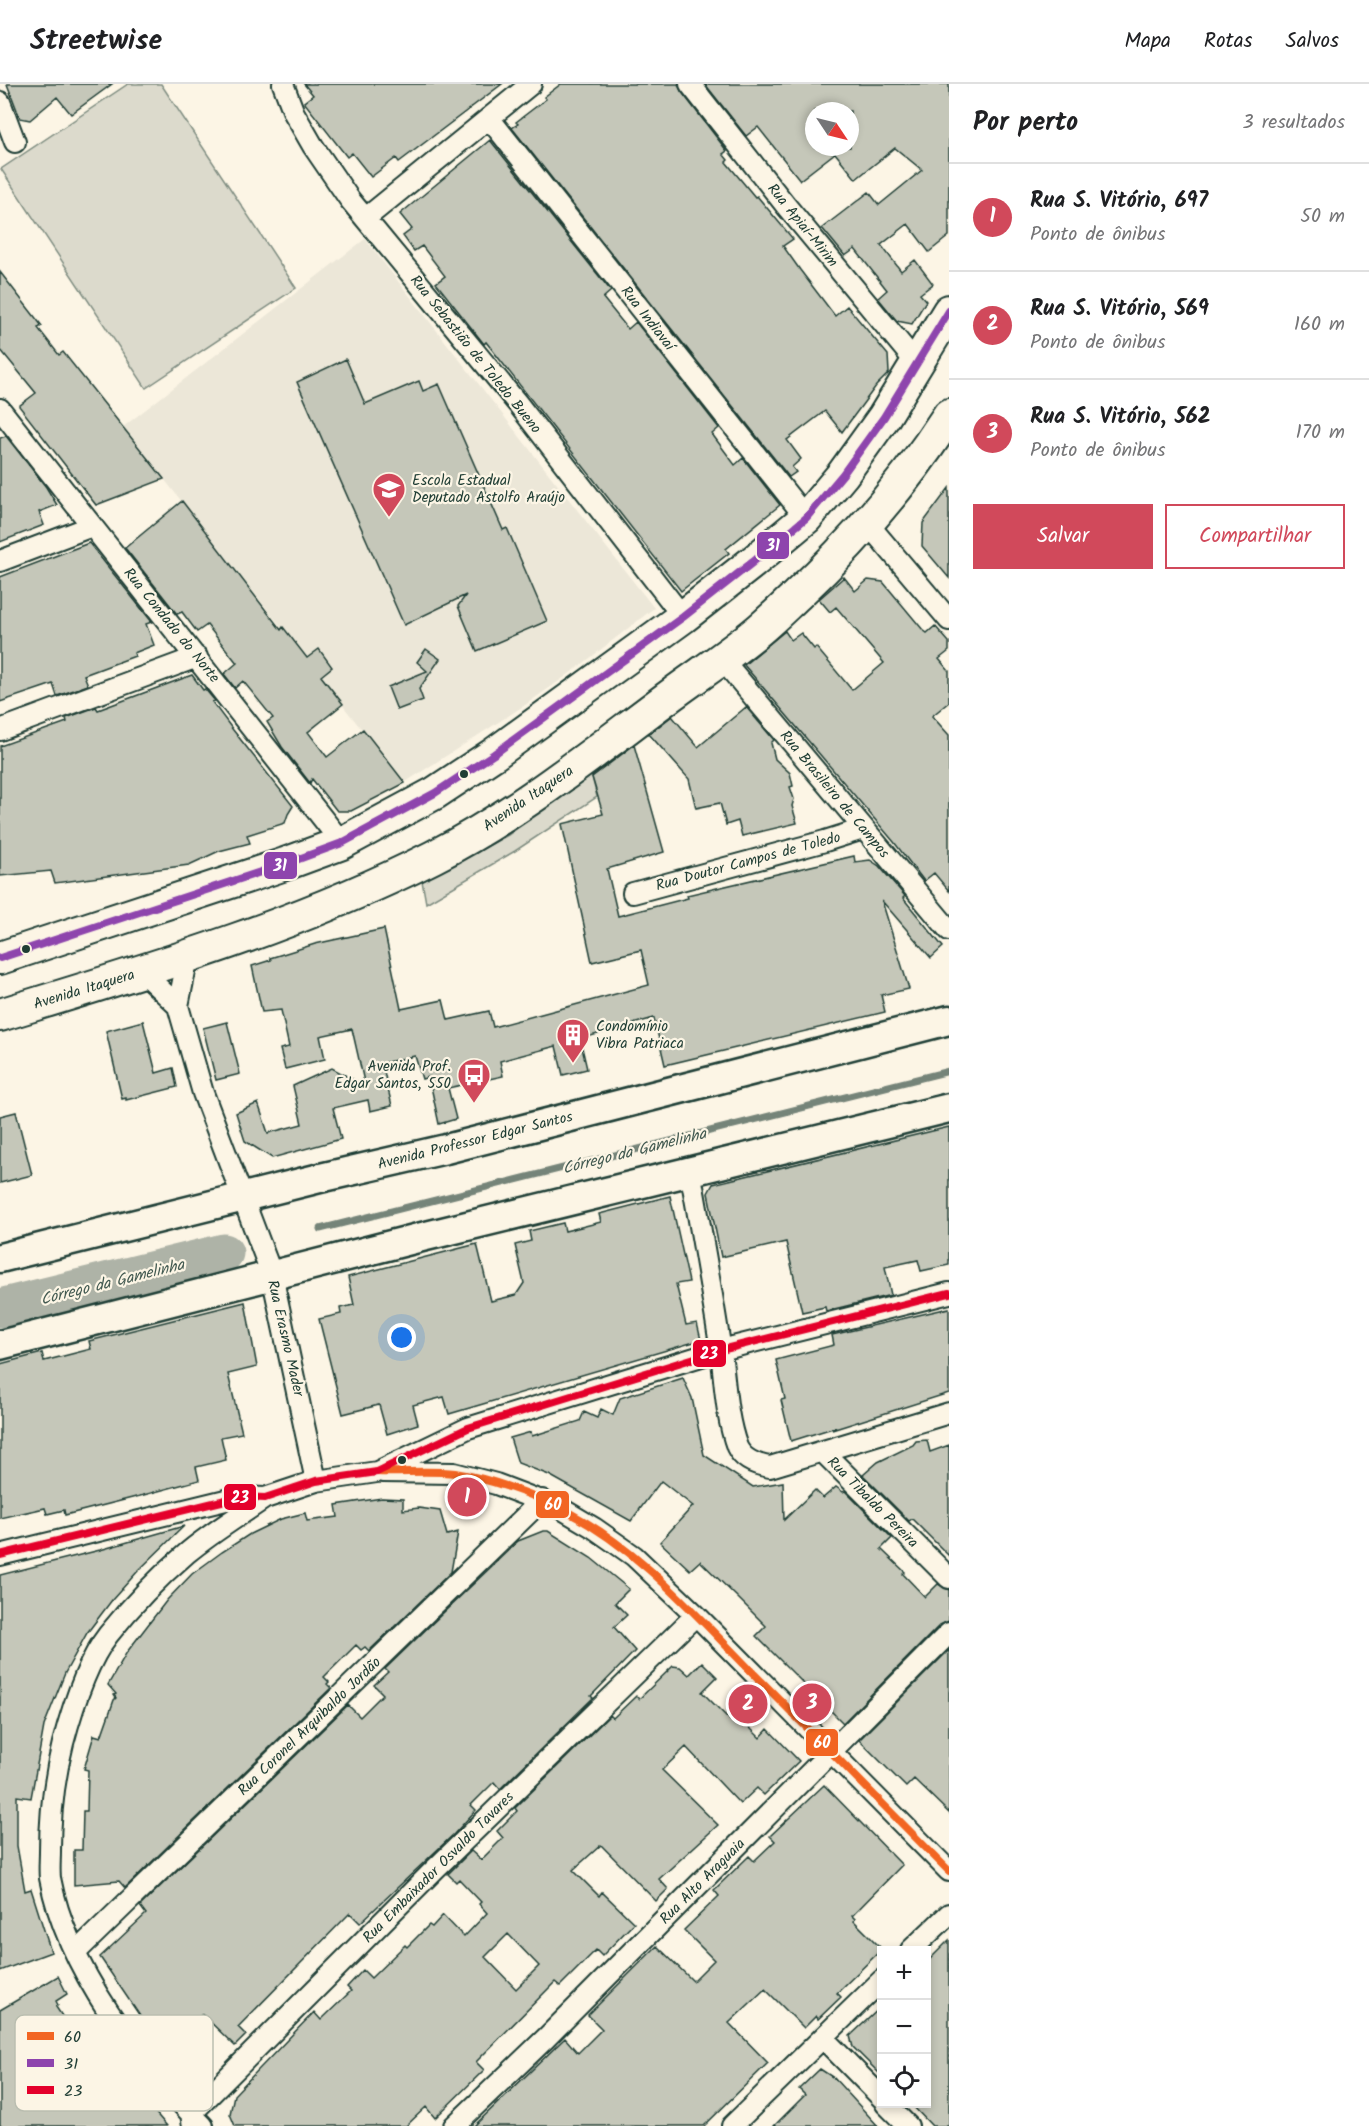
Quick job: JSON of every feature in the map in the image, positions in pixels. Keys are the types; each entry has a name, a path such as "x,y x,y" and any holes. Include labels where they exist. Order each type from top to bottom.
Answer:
{"main road":[{"path":"0,958 342,843 435,793 494,754 683,617 806,518 843,474 918,365 949,312"},
{"name":"Avenida Itaquera","path":"0,1015 142,972 274,926 377,884 435,856 508,813 572,769 755,633 822,571 868,524 934,439 949,415"},
{"name":"Avenida Professor Edgar Santos","path":"0,1258 320,1178 456,1147 949,1020"},
{"path":"0,1345 690,1170 949,1108"}],"street":[{"name":"Rua Sebastião de Toledo Bueno","path":"283,84 294,113 313,146 350,200 518,404 683,617"},
{"path":"366,218 531,84"},
{"name":"Rua Apiaí-Mirim","path":"690,84 787,207 918,365"},
{"path":"0,102 15,142"},
{"name":"Rua Indiavaí","path":"489,118 806,518"},
{"name":"Rua Condado do Norte","path":"0,409 342,843"},
{"path":"868,524 949,620"},
{"path":"0,561 92,526"},
{"path":"0,730 197,657"},
{"name":"Rua Brasileiro de Campos","path":"721,658 949,930"},
{"name":"Rua Doutor Campos de Toledo","path":"633,893 825,841 863,828"},
{"path":"178,1006 188,956"},
{"path":"142,972 178,1006"},
{"name":"Rua Erasmo Mader","path":"178,1006 203,1094 272,1275 316,1481"},
{"path":"690,1170 721,1350 728,1407 738,1448 746,1459 758,1466 770,1467 949,1413"},
{"path":"377,1472 468,1428 721,1350 949,1293"},
{"name":"Rua Tibaldo Pereira","path":"823,1452 949,1578"},
{"path":"110,2015 94,1989 60,1916 50,1876 51,1801 71,1714 86,1674 107,1636 186,1554 265,1498 316,1481 377,1472 454,1473 496,1484 542,1500 594,1528 634,1556 696,1615 949,1871"},
{"path":"0,1555 238,1497 265,1498"},
{"name":"Rua Coronel Arquibaldo Jordão","path":"76,1952 542,1500"},
{"name":"Rua Embaixador Osvaldo Tavares","path":"213,2104 435,1869 696,1615"},
{"name":"Rua Alto Araguaia","path":"454,2126 554,2030 949,1633"},
{"path":"915,1946 949,1914"},
{"path":"732,2126 877,1985"},
{"path":"823,2038 877,2093"},
{"path":"891,2108 908,2126"},
{"name":"Rua Embaixador Osvaldo Tavares","path":"196,2122 206,2111"}],"shaded area":[{"path":"128,84 161,84 296,288 146,388 1,169"},
{"name":"Escola Estadual Deputado Astolfo Araújo","path":"365,239 654,608 576,669 525,705 404,783 123,427"},
{"path":"591,773 597,797 515,851 426,903 422,881 508,835"}],"building":[{"path":"7,84 112,84 71,114 57,97 30,120 20,118"},
{"path":"304,84 502,84 399,162 396,158 371,177 352,153 347,157 304,102 313,95"},
{"path":"561,84 678,84 727,151 723,154 728,160 726,162 793,239 783,246 835,316 847,306 888,355 889,373 876,386 842,432 825,411 787,440 801,459 792,467 796,472 789,477 512,128"},
{"path":"705,84 949,84 949,236 929,252 908,224 881,245 901,271 915,260 933,284 920,294 926,301 912,324 897,321 878,298 887,290 855,249 845,256 822,228 869,192 879,205 922,170 895,148 856,179 837,156 859,156 859,102 805,102 805,156 831,156 800,180 758,127 746,136"},
{"path":"490,140 611,291 603,298 628,329 636,322 719,428 712,434 735,465 743,458 780,505 726,549 729,553 681,591 486,342 484,344 436,283 445,276 422,246 414,251 403,236 412,229 400,214"},
{"path":"0,272 42,326 38,328 59,355 63,352 164,479 96,505 19,406 36,393 0,349"},
{"path":"346,359 365,404 419,381 423,391 439,384 503,530 507,528 547,621 477,651 458,606 466,595 404,625 297,382"},
{"path":"6,436 46,487 57,505 39,512 44,525 0,542 0,438"},
{"path":"949,488 949,578 922,546 923,523"},
{"path":"182,501 281,630 283,627 307,658 319,649 332,667 321,676 343,704 308,732 327,757 363,729 405,783 351,811 337,811 312,779 310,783 282,747 267,722 273,718 243,681 235,688 224,674 237,663 207,625 197,632 182,612 177,614 125,548"},
{"path":"89,543 152,622 146,624 154,645 134,653 135,656 84,675 88,685 57,696 53,684 0,702 0,577"},
{"path":"844,577 855,591 868,580 883,582 923,630 927,633 935,626 949,642 949,651 939,659 949,671 949,702 932,716 949,735 949,891 934,873 924,881 894,842 744,665 785,631 791,640 801,633 814,649 816,647 852,690 884,663 836,607 830,612 819,599"},
{"path":"426,649 440,659 419,689 423,700 397,710 388,687 427,671 417,662"},
{"path":"192,675 215,701 212,702 293,806 285,823 247,835 250,843 219,851 189,865 55,883 51,871 0,876 0,746 67,722 66,718 96,707 98,710"},
{"path":"746,707 774,740 771,743 775,759 790,773 793,786 790,787 794,799 792,806 797,823 742,836 738,821 726,825 720,803 696,808 689,779 649,734 672,716 698,747"},
{"path":"634,745 664,852 607,869 618,916 688,898 687,895 854,856 855,862 870,860 879,866 905,896 903,898 943,947 931,958 882,901 909,989 881,995 885,1012 665,1065 654,1018 580,1039 587,1069 563,1075 556,1046 500,1061 503,1076 448,1088 456,1119 439,1124 429,1077 422,1079 415,1056 382,1063 392,1106 370,1111 368,1100 333,1108 341,1139 272,1158 245,1141 236,1113 258,1103 268,1133 302,1124 293,1086 332,1068 365,1086 352,1029 320,1036 325,1059 285,1069 280,1049 289,1047 281,1010 262,1012 252,966 271,960 270,958 315,944 384,929 401,1009 443,1000 448,1020 489,1011 493,1027 649,985 641,950 592,962 562,824 603,814 592,777"},
{"path":"143,1021 156,1073 173,1068 177,1087 126,1100 126,1098 122,1099 106,1031"},
{"path":"227,1022 240,1074 216,1080 203,1028"},
{"path":"16,1112 32,1175 0,1183 0,1116"},
{"path":"949,1127 949,1265 921,1271 918,1260 885,1267 891,1295 826,1311 825,1307 802,1312 786,1242 721,1257 708,1193 713,1184"},
{"path":"670,1196 689,1282 676,1284 686,1325 697,1323 701,1340 449,1414 444,1397 413,1405 418,1424 387,1434 379,1405 343,1414 319,1319 341,1314 340,1308 354,1305 348,1277 477,1244 491,1301 516,1295 524,1283 515,1245 531,1241 529,1231 563,1223 565,1231 601,1222 599,1214"},
{"path":"245,1302 257,1367 228,1374 242,1433 221,1437 226,1460 196,1467 199,1480 140,1496 65,1515 64,1510 47,1514 45,1508 0,1518 0,1364 42,1353 44,1361 91,1349 89,1341"},
{"path":"949,1308 949,1393 791,1441 781,1400 785,1399 776,1360 834,1345 832,1335"},
{"path":"683,1378 692,1398 704,1455 753,1487 783,1482 784,1520 815,1490 823,1498 836,1487 845,1491 892,1538 881,1549 905,1572 903,1574 925,1597 938,1584 949,1590 949,1621 940,1625 843,1723 756,1636 766,1626 737,1597 700,1561 690,1570 660,1542 693,1506 661,1481 631,1521 549,1475 518,1463 510,1438 531,1432 532,1436 580,1421 584,1412 597,1418 601,1409 613,1415 620,1398"},
{"path":"927,1440 930,1452 949,1445 949,1556 912,1519 909,1521 863,1475 878,1462 913,1445 916,1441"},
{"path":"382,1498 403,1499 403,1510 419,1508 440,1511 447,1535 458,1532 451,1572 369,1651 365,1647 361,1650 356,1645 324,1677 331,1688 125,1888 119,1881 74,1885 74,1850 82,1850 83,1811 87,1811 88,1770 84,1769 94,1735 101,1737 116,1698 114,1695 116,1694 108,1685 127,1652 167,1600 192,1574 222,1552 250,1534 281,1519 305,1513 307,1521 338,1517 336,1505"},
{"path":"184,1526 112,1600 87,1633 65,1673 44,1726 31,1798 17,1796 17,1846 25,1891 31,1889 51,1952 0,1971 0,1575"},
{"path":"548,1531 591,1558 629,1589 615,1603 627,1615 614,1627 635,1651 591,1696 593,1698 500,1789 494,1782 471,1805 476,1810 454,1834 360,1923 350,1913 238,2027 246,2035 235,2046 213,2025 213,2015 139,2015 100,1957 146,1914 140,1906 348,1705 360,1717 383,1694 374,1685 388,1672 385,1669 518,1541"},
{"path":"949,1650 949,1813 914,1779 906,1787 859,1740"},
{"path":"702,1662 717,1677 702,1692 730,1720 736,1714 760,1738 768,1729 799,1761 764,1795 757,1788 740,1804 686,1747 662,1770 718,1825 659,1879 668,1889 656,1901 601,1845 573,1870 599,1896 602,1892 634,1923 602,1956 596,1950 560,1986 555,1982 476,2062 484,2070 435,2118 426,2107 406,2126 235,2126 230,2114 234,2095 314,2012 321,2020 351,1991 347,1987 363,1970 371,1978 405,1945 407,1947 429,1925 432,1927 443,1915 464,1937 487,1913 479,1904 481,1902 459,1879 456,1882 448,1874 471,1851 481,1860 503,1838 497,1831 517,1811 515,1808 610,1715 613,1718 636,1696 639,1699 673,1666 680,1667 689,1675","holes":["508,1934 539,1966 516,1989 485,1957"]},
{"path":"824,1785 902,1865 852,1916 854,1921 879,1946 877,1946 877,1954 837,1993 841,1997 818,2019 816,2016 804,2028 765,1989 729,2023 768,2063 704,2126 474,2126 565,2038 578,2053 602,2029 588,2015 657,1946 693,1981 714,1960 684,1930 719,1896 714,1890 749,1856 754,1861 775,1841 770,1836"},
{"path":"949,1940 949,2126 932,2126 915,2108 931,2108 931,1958"},
{"path":"58,1976 67,1994 56,2001 58,2005 56,2007 61,2015 15,2015 15,2111 154,2111 167,2126 0,2126 0,2010"},
{"path":"877,2011 877,2071 853,2047 850,2036"},
{"path":"820,2069 834,2078 878,2126 774,2126 805,2095 799,2089"}],"waterway":[{"name":"Córrego da Gamelinha","path":"320,1229 949,1071"},
{"name":"Córrego da Gamelinha","path":"0,1308 224,1253"}],"transit line":[{"name":"31","path":"0,958 342,843 435,793 494,754 683,617 806,518 843,474 884,417 949,311"},
{"name":"23","path":"0,1555 238,1497 265,1498 316,1481 377,1472 468,1428 721,1350 949,1293"},
{"name":"60","path":"377,1472 446,1472 495,1483 551,1503 589,1524 615,1542 663,1582 949,1871"}],"place":[{"name":"Escola Estadual Deputado Astolfo Araújo","path":"389,518"},
{"name":"Condomínio Vibra Patriaca","path":"573,1064"},
{"name":"Avenida Prof. Edgar Santos, 550","path":"474,1104"},
{"name":"Rua S. Vitório, 697","path":"467,1497"},
{"name":"Rua S. Vitório, 562","path":"812,1703"},
{"name":"Rua S. Vitório, 569","path":"748,1704"}]}
